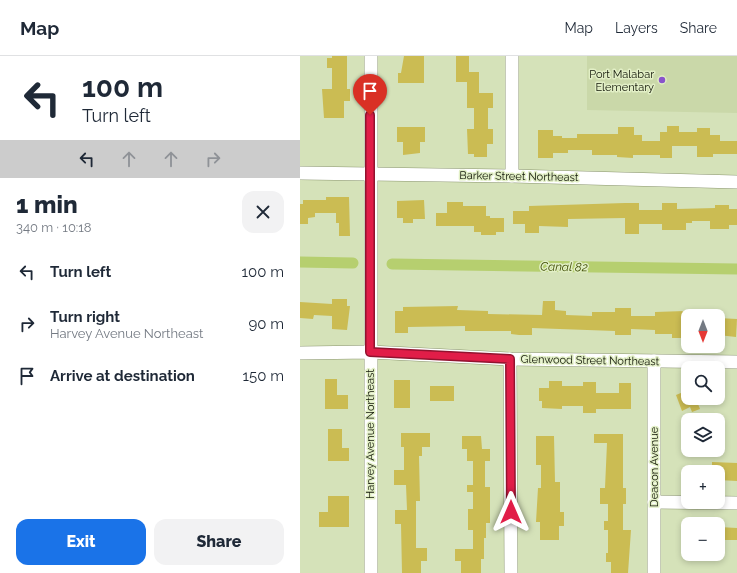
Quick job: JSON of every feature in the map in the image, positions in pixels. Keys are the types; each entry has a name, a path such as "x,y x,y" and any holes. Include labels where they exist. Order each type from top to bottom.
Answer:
{"street":[{"name":"Harvey Avenue Northeast","path":"371,56 371,573"},
{"path":"512,56 512,176"},
{"name":"Barker Street Northeast","path":"300,173 512,176 737,182"},
{"name":"Glenwood Street Northeast","path":"300,353 370,352 510,359 737,362"},
{"path":"510,359 511,573"},
{"name":"Deacon Avenue","path":"654,361 654,573"},
{"path":"654,502 737,503"}],"shaded area":[{"name":"Port Malabar Elementary","path":"587,56 737,56 737,113 587,110"}],"building":[{"path":"332,56 347,56 347,89 350,89 350,101 344,101 344,118 324,118 322,89 332,89 332,68 327,68 327,58 332,58"},
{"path":"404,56 424,56 424,83 398,83 398,73 401,73"},
{"path":"456,56 469,56 469,72 479,72 479,93 493,93 493,108 488,108 488,129 493,129 493,144 487,144 487,157 474,157 474,154 468,154 467,129 474,129 474,108 467,108 467,82 456,82"},
{"path":"667,126 679,126 679,132 697,132 697,128 710,128 710,135 720,135 720,141 737,141 737,154 713,154 713,157 697,157 697,146 672,146 672,158 660,158 660,155 633,155 633,158 617,157 617,155 592,155 592,150 568,150 568,153 553,153 553,158 538,158 538,130 553,130 553,136 562,136 562,138 577,138 577,134 618,134 618,127 634,127 634,135 642,135 642,141 660,141 660,132 667,132"},
{"path":"397,127 425,127 425,142 420,142 420,153 403,155 403,142 397,142"},
{"path":"326,197 349,197 350,236 339,236 339,223 336,223 336,213 315,213 315,217 308,218 308,224 300,224 300,204 303,204 303,200 326,200"},
{"path":"424,200 425,219 413,219 413,223 403,223 403,218 397,218 397,201"},
{"path":"447,202 463,202 463,206 486,206 486,216 490,216 490,218 504,218 504,232 496,232 496,235 481,235 481,232 474,232 474,226 436,226 436,213 447,213"},
{"path":"639,203 639,210 662,210 662,203 677,203 677,209 715,208 715,205 729,205 729,209 737,209 737,225 729,225 729,229 710,229 710,221 692,221 692,223 686,223 686,230 662,230 662,224 639,224 639,234 625,234 625,218 568,219 568,227 539,226 539,233 525,233 525,224 513,224 513,211 529,211 529,206"},
{"path":"332,299 347,299 347,306 350,306 347,330 332,329 332,316 314,315 313,319 300,318 300,302 332,304"},
{"path":"543,301 555,301 555,310 566,311 566,315 592,316 592,312 615,312 615,308 631,308 631,316 655,316 655,312 681,311 681,338 672,338 672,334 655,334 655,330 631,329 631,335 615,335 615,331 532,328 532,335 519,335 511,334 511,331 465,331 465,326 408,327 408,333 395,333 395,311 403,311 403,307 458,306 457,310 488,311 488,314 542,315"},
{"path":"725,318 737,319 736,337 725,336"},
{"path":"325,379 337,379 337,395 348,395 348,409 325,409"},
{"path":"394,380 410,380 410,408 394,408"},
{"path":"549,381 562,381 562,386 583,386 583,382 596,382 596,393 619,393 619,383 631,383 631,409 596,409 596,413 583,413 583,406 562,406 562,409 542,408 542,401 539,401 539,388 549,388"},
{"path":"430,386 454,386 454,401 430,401"},
{"path":"681,393 681,405 698,405 700,409 692,412 690,407 682,411 676,395"},
{"path":"328,429 342,429 342,448 349,448 349,461 328,461"},
{"path":"401,433 430,433 430,447 422,447 422,456 419,456 420,501 416,501 416,548 427,548 427,561 421,561 421,573 402,573 401,524 395,524 395,510 407,510 406,485 394,485 394,470 404,470 404,447 401,447"},
{"path":"594,434 623,434 623,488 626,488 626,504 623,504 623,530 631,530 628,573 611,573 611,562 606,562 606,553 608,553 608,530 604,530 604,521 608,521 608,504 600,504 600,488 605,488 607,443 594,443"},
{"path":"462,436 481,436 482,449 490,449 490,461 485,461 485,487 490,487 490,523 486,523 484,559 481,559 481,573 461,573 461,561 455,561 455,549 473,549 473,530 468,530 468,509 473,509 473,492 467,492 467,485 473,485 473,461 467,461 467,449 462,449"},
{"path":"536,436 554,436 555,482 560,482 560,512 564,512 564,526 559,526 559,540 540,540 540,522 536,522 538,488 541,488 541,465 536,465"},
{"path":"712,462 737,463 737,481 725,480 725,465 712,465"},
{"path":"328,496 349,496 349,527 319,527 319,512 328,512"},
{"path":"725,527 737,528 737,540 725,540"}],"waterway":[{"name":"Canal 82","path":"300,262 353,263"},
{"name":"Canal 82","path":"392,264 737,269"}],"place":[{"name":"Port Malabar Elementary","path":"662,80"}],"route":[{"path":"370,115 370,352 510,359 511,512"}]}
